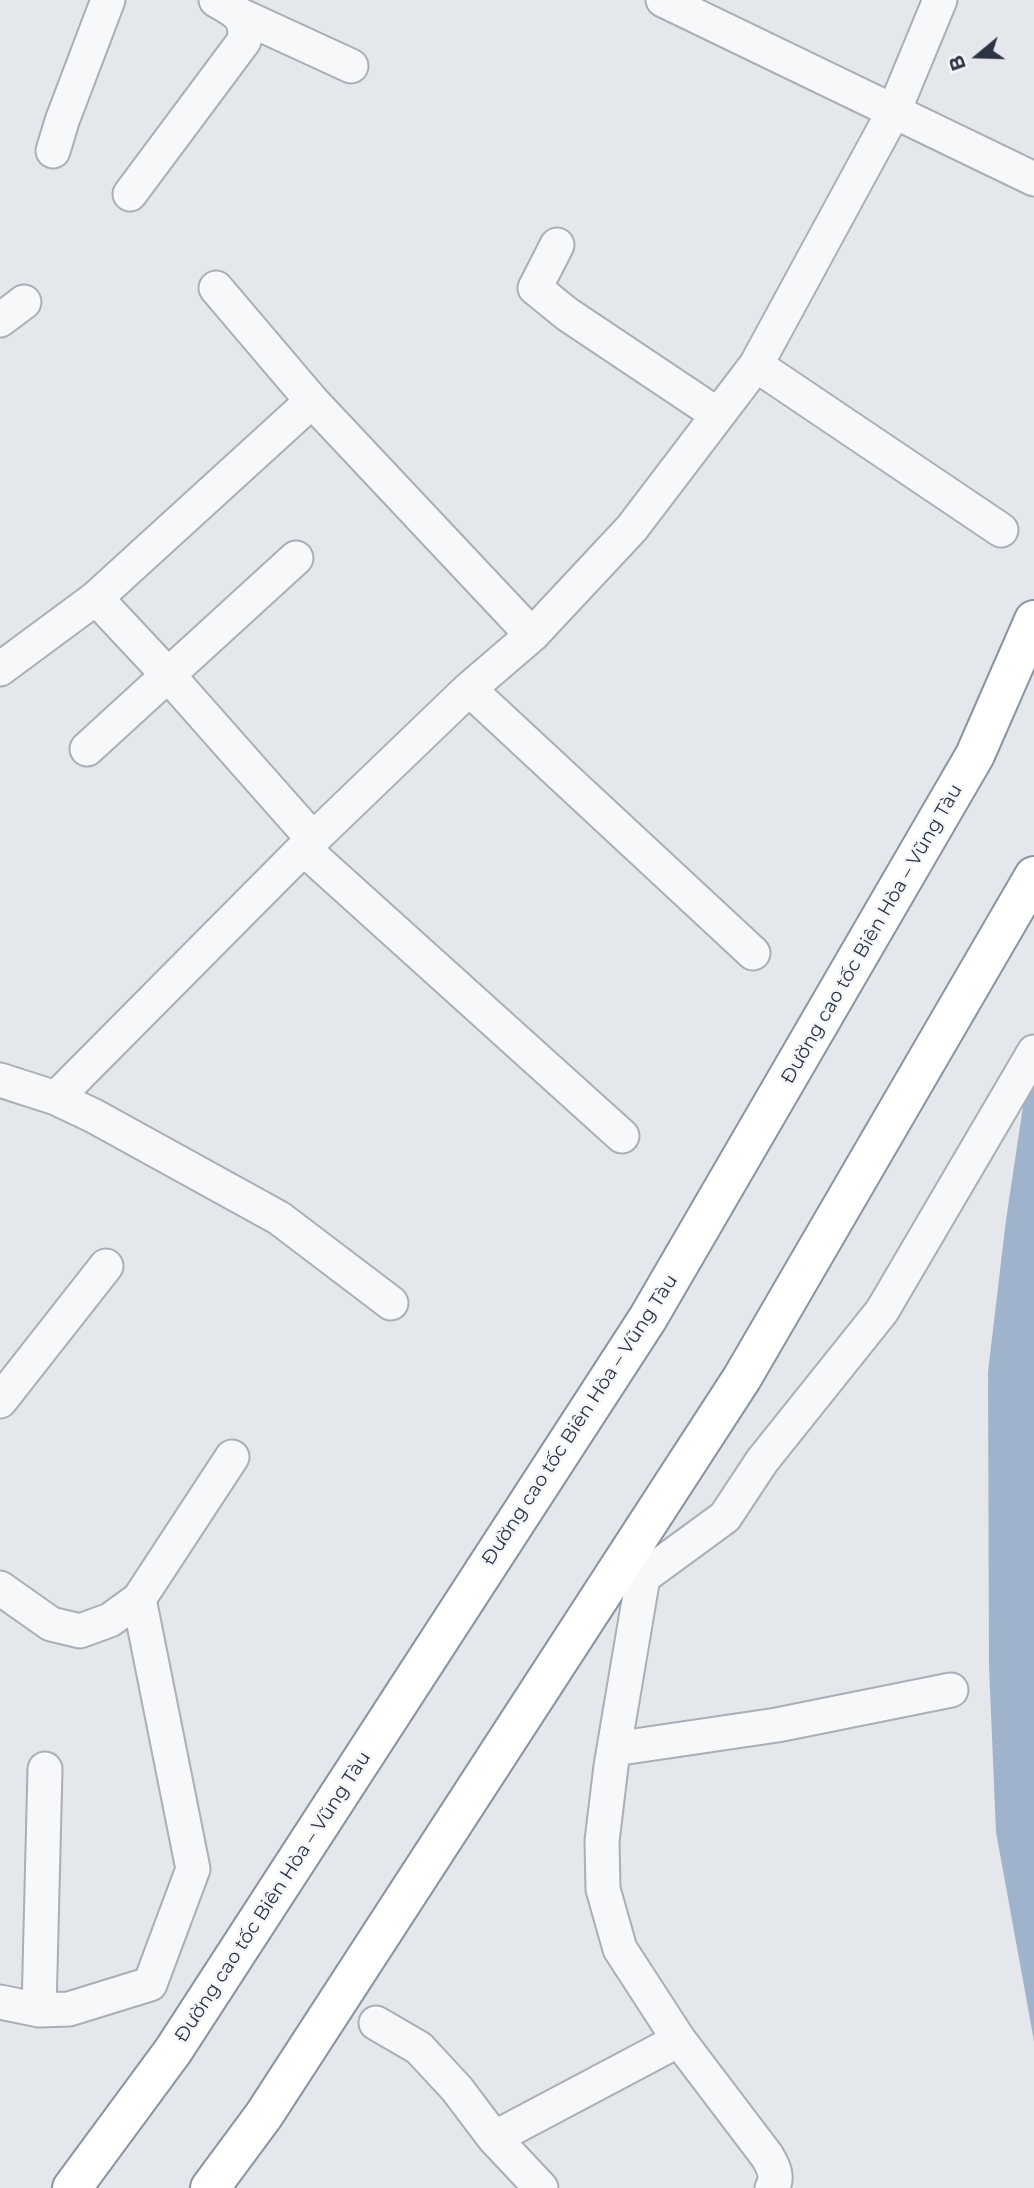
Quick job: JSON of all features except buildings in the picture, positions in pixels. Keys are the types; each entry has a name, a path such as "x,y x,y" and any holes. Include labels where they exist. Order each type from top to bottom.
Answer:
{"highway":[{"name":"Đường cao tốc Biên Hòa – Vũng Tàu","path":"72,2188 173,2051 648,1318 975,755 1034,620"},
{"path":"210,2188 264,2115 742,1378 1034,876"}],"street":[{"path":"53,152 108,0"},
{"path":"663,0 1034,179"},
{"path":"56,1098 309,844 469,689 532,635 632,528 756,365 894,111 940,0"},
{"path":"228,8 351,66"},
{"path":"130,194 244,41 246,27 228,8"},
{"path":"556,245 535,288 568,314 718,415"},
{"path":"216,288 312,401 532,635"},
{"path":"756,365 1001,530"},
{"path":"0,669 96,598 312,401"},
{"path":"87,749 296,558"},
{"path":"96,598 168,676 309,844 622,1136"},
{"path":"469,689 753,953"},
{"path":"772,2188 775,2183 774,2168 767,2156 679,2040 620,1949 603,1889 602,1841 614,1749 643,1577 724,1517 762,1461 882,1311 1034,1052"},
{"path":"0,1080 56,1098 94,1116 279,1218 391,1303"},
{"path":"0,1401 106,1266"},
{"path":"0,1588 51,1624 80,1632 110,1620 139,1599 232,1457"},
{"path":"0,2002 39,2010 69,2009 150,1984 193,1869 139,1599"},
{"path":"614,1749 777,1725 951,1690"},
{"path":"39,2010 45,1769"},
{"path":"376,2023 419,2048 457,2089 494,2138 541,2188"},
{"path":"494,2138 679,2040"}],"water":[{"path":"1034,1065 1034,2041 996,1832 989,1666 988,1372 1006,1220 1028,1073"}]}
